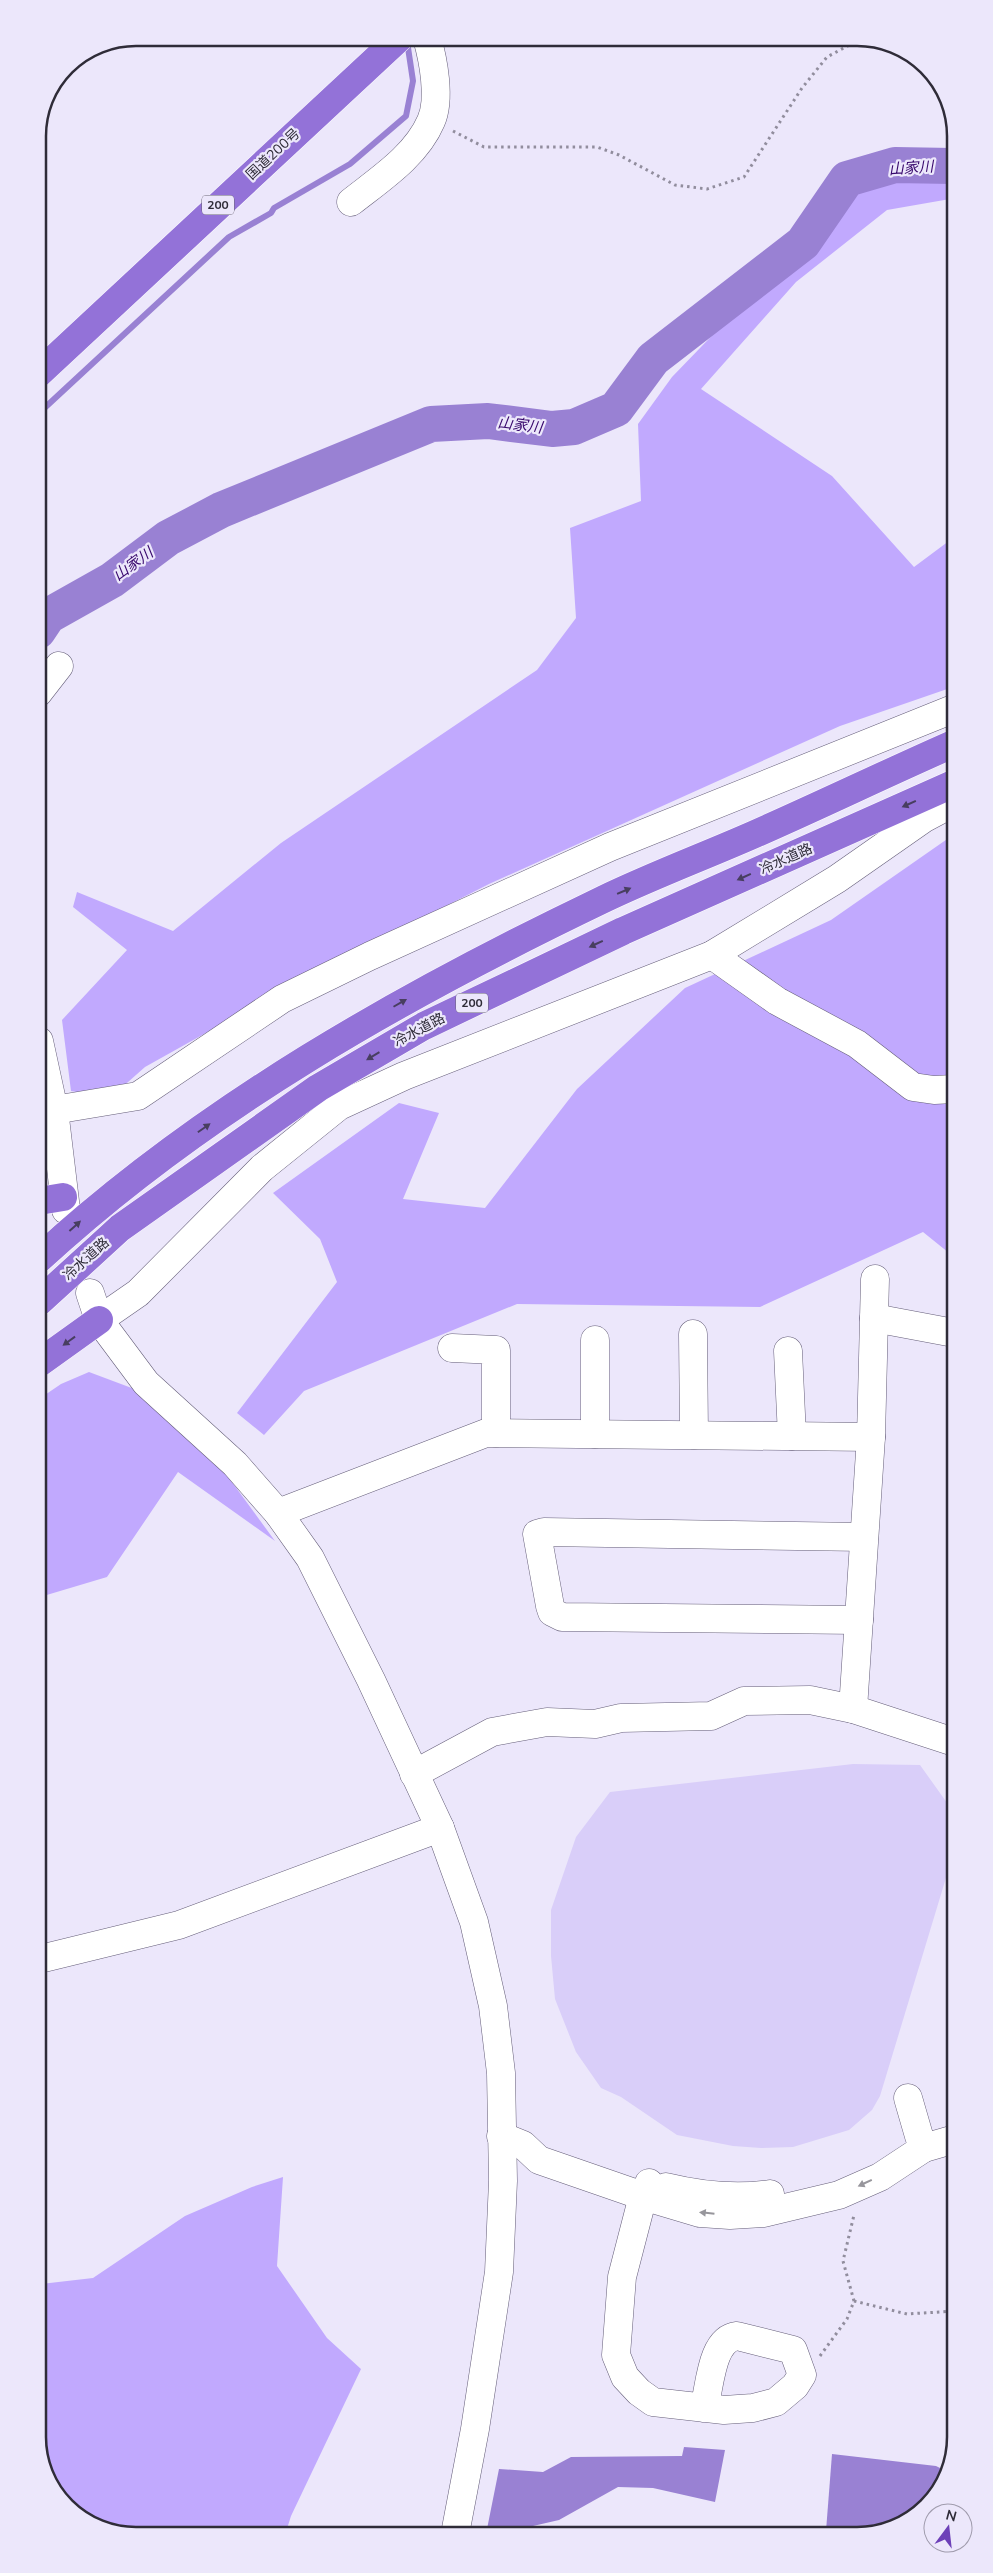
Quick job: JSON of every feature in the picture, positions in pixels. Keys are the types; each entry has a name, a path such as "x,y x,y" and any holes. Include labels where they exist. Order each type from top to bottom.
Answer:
{"highway":[{"name":"国道200号","path":"46,367 390,46"},
{"name":"200","path":"46,1253 103,1201 209,1124 404,1000 606,898 756,834 947,747"},
{"name":"冷水道路","path":"46,1296 120,1228 318,1088 424,1026 623,931 947,787"},
{"path":"46,1358 99,1320"}],"street":[{"path":"351,202 406,157 432,120 435,93 433,60 429,46"},
{"path":"46,682 59,666"},
{"path":"54,1110 138,1096 282,999 370,956 610,846 947,711"},
{"path":"99,1320 138,1293 262,1168 339,1106 404,1076 712,954 837,879 923,819 947,807"},
{"path":"712,954 778,1001 857,1044 913,1087 934,1090 947,1089"},
{"path":"46,1073 54,1110 56,1203"},
{"path":"853,1709 871,1437 875,1279"},
{"path":"90,1293 99,1320 146,1383 235,1464 278,1512 310,1558 339,1614 440,1828 474,1922 493,2006 512,2140 503,2181 499,2272 475,2429 456,2527"},
{"path":"874,1318 947,1332"},
{"path":"693,1334 694,1435"},
{"path":"595,1340 595,1434"},
{"path":"452,1348 496,1350 496,1433"},
{"path":"788,1351 792,1436"},
{"path":"278,1512 486,1433 871,1437"},
{"path":"859,1620 562,1617 552,1612 550,1606 537,1534 544,1532 864,1537"},
{"path":"414,1774 492,1732 547,1722 595,1724 621,1718 711,1716 744,1702 810,1700 853,1709 947,1740"},
{"path":"46,1958 179,1925 440,1828"},
{"path":"908,2098 921,2142"},
{"path":"512,2140 544,2142 700,2213 730,2215 764,2213 802,2206 839,2195 880,2177 935,2128 947,2125"},
{"path":"646,2190 752,2197 798,2190 834,2179 921,2142 947,2140"},
{"path":"646,2190 622,2277 616,2355 625,2377 639,2392 653,2402 704,2408 753,2408 776,2402 795,2386 802,2375 793,2350 736,2336 728,2337 718,2347 704,2408"}],"path":[{"path":"432,120 484,147 597,147 619,155 675,186 707,189 744,177 802,88 827,57 847,46"},
{"path":"802,2375 814,2364 847,2319 854,2301 842,2261 857,2202 857,2187"},
{"path":"854,2301 907,2314 947,2312"}],"shaded area":[{"path":"899,175 947,179 947,200 887,210 796,282 701,389 832,476 914,567 947,542 947,689 840,726 489,884 297,982 145,1067 110,1098 71,1091 62,1020 127,950 73,907 77,892 173,931 281,843 537,670 576,618 570,528 641,501 638,424 672,377 758,288 818,239 852,187"},
{"path":"947,839 947,1251 923,1232 760,1307 517,1304 304,1391 264,1435 237,1413 337,1282 320,1239 273,1193 399,1103 439,1113 403,1199 485,1208 577,1089 685,988 831,920"},
{"path":"89,1372 137,1390 210,1452 275,1541 178,1472 107,1577 46,1595 46,1394 61,1384"},
{"path":"853,1764 920,1765 947,1803 947,1874 880,2096 872,2110 849,2130 793,2147 761,2148 733,2146 677,2135 621,2097 601,2088 576,2052 555,1999 551,1956 551,1910 576,1837 610,1792"},
{"path":"283,2177 277,2266 327,2338 361,2369 288,2527 130,2527 113,2524 91,2515 81,2508 61,2487 49,2460 46,2437 46,2283 93,2278 185,2216 252,2187"},
{"path":"684,2447 725,2450 715,2502 653,2488 618,2487 559,2520 528,2527 487,2527 499,2469 543,2472 571,2457 682,2456"},
{"path":"832,2454 936,2466 941,2468 928,2492 907,2512 880,2524 857,2527 826,2527"}],"waterway":[{"path":"46,407 229,237 271,213 274,208 350,164 406,116 413,81 408,46"},
{"name":"山家川","path":"46,619 48,616 112,580 168,538 221,510 431,424 488,421 552,429 574,427 616,409 653,359 803,243 847,179 895,165 947,166"},
{"path":"46,610 48,616"}]}
